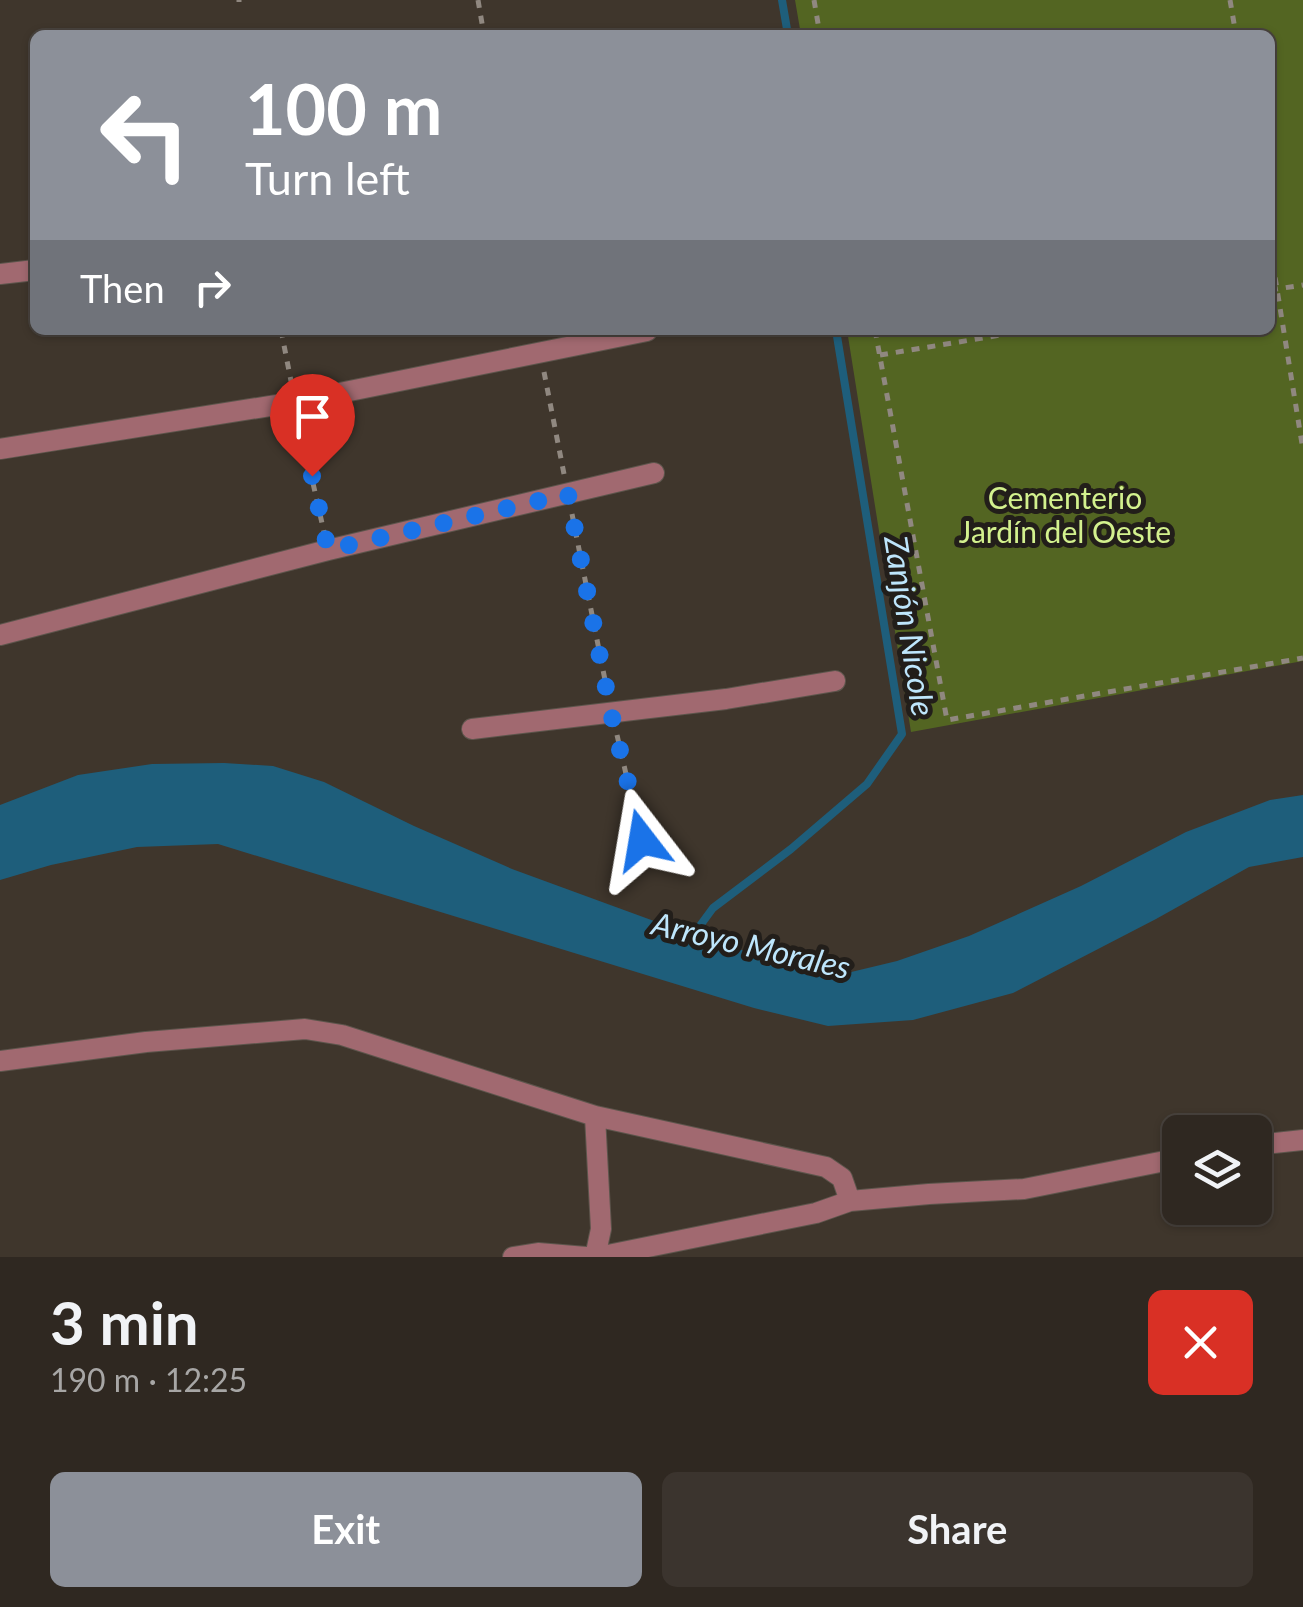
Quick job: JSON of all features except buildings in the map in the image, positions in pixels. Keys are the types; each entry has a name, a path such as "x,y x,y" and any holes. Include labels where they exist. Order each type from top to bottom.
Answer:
{"street":[{"path":"0,274 30,271"},
{"path":"0,449 295,402 623,335"},
{"path":"0,635 328,550 654,473"},
{"path":"472,730 726,699 834,681"},
{"path":"0,1061 146,1042 306,1029 342,1034 595,1116 826,1166 842,1178 850,1202"},
{"path":"595,1116 601,1229 596,1257 816,1214 850,1202 1024,1189 1162,1162"},
{"path":"1272,1143 1303,1140"},
{"path":"514,1257 538,1253 586,1257"}],"path":[{"path":"478,0 483,30"},
{"path":"814,0 819,30"},
{"path":"1230,0 1235,30"},
{"path":"1275,290 1303,284"},
{"path":"1275,296 1303,450"},
{"path":"282,335 328,550"},
{"path":"876,335 948,720 1303,658"},
{"path":"880,355 1001,335"},
{"path":"540,352 611,713 642,840"}],"green space":[{"name":"Cementerio Jardín del Oeste","path":"795,0 1303,0 1303,661 911,732 848,335 1275,335 1275,30 800,30"}],"water":[{"path":"152,764 273,766 324,782 512,869 654,921 769,959 847,973 897,961 969,936 1081,886 1186,832 1270,800 1303,795 1303,857 1249,867 1013,993 913,1020 828,1026 754,1008 218,844 137,847 0,880 0,805 78,775"}],"waterway":[{"name":"Zanjón Nicole","path":"782,0 787,30"},
{"name":"Zanjón Nicole","path":"688,942 713,908 867,784 902,734 837,335"}],"route":[{"path":"312,476 328,550 568,494 611,713 642,840"}],"water label":[{"name":"Arroyo Morales","path":"751,946"}]}
